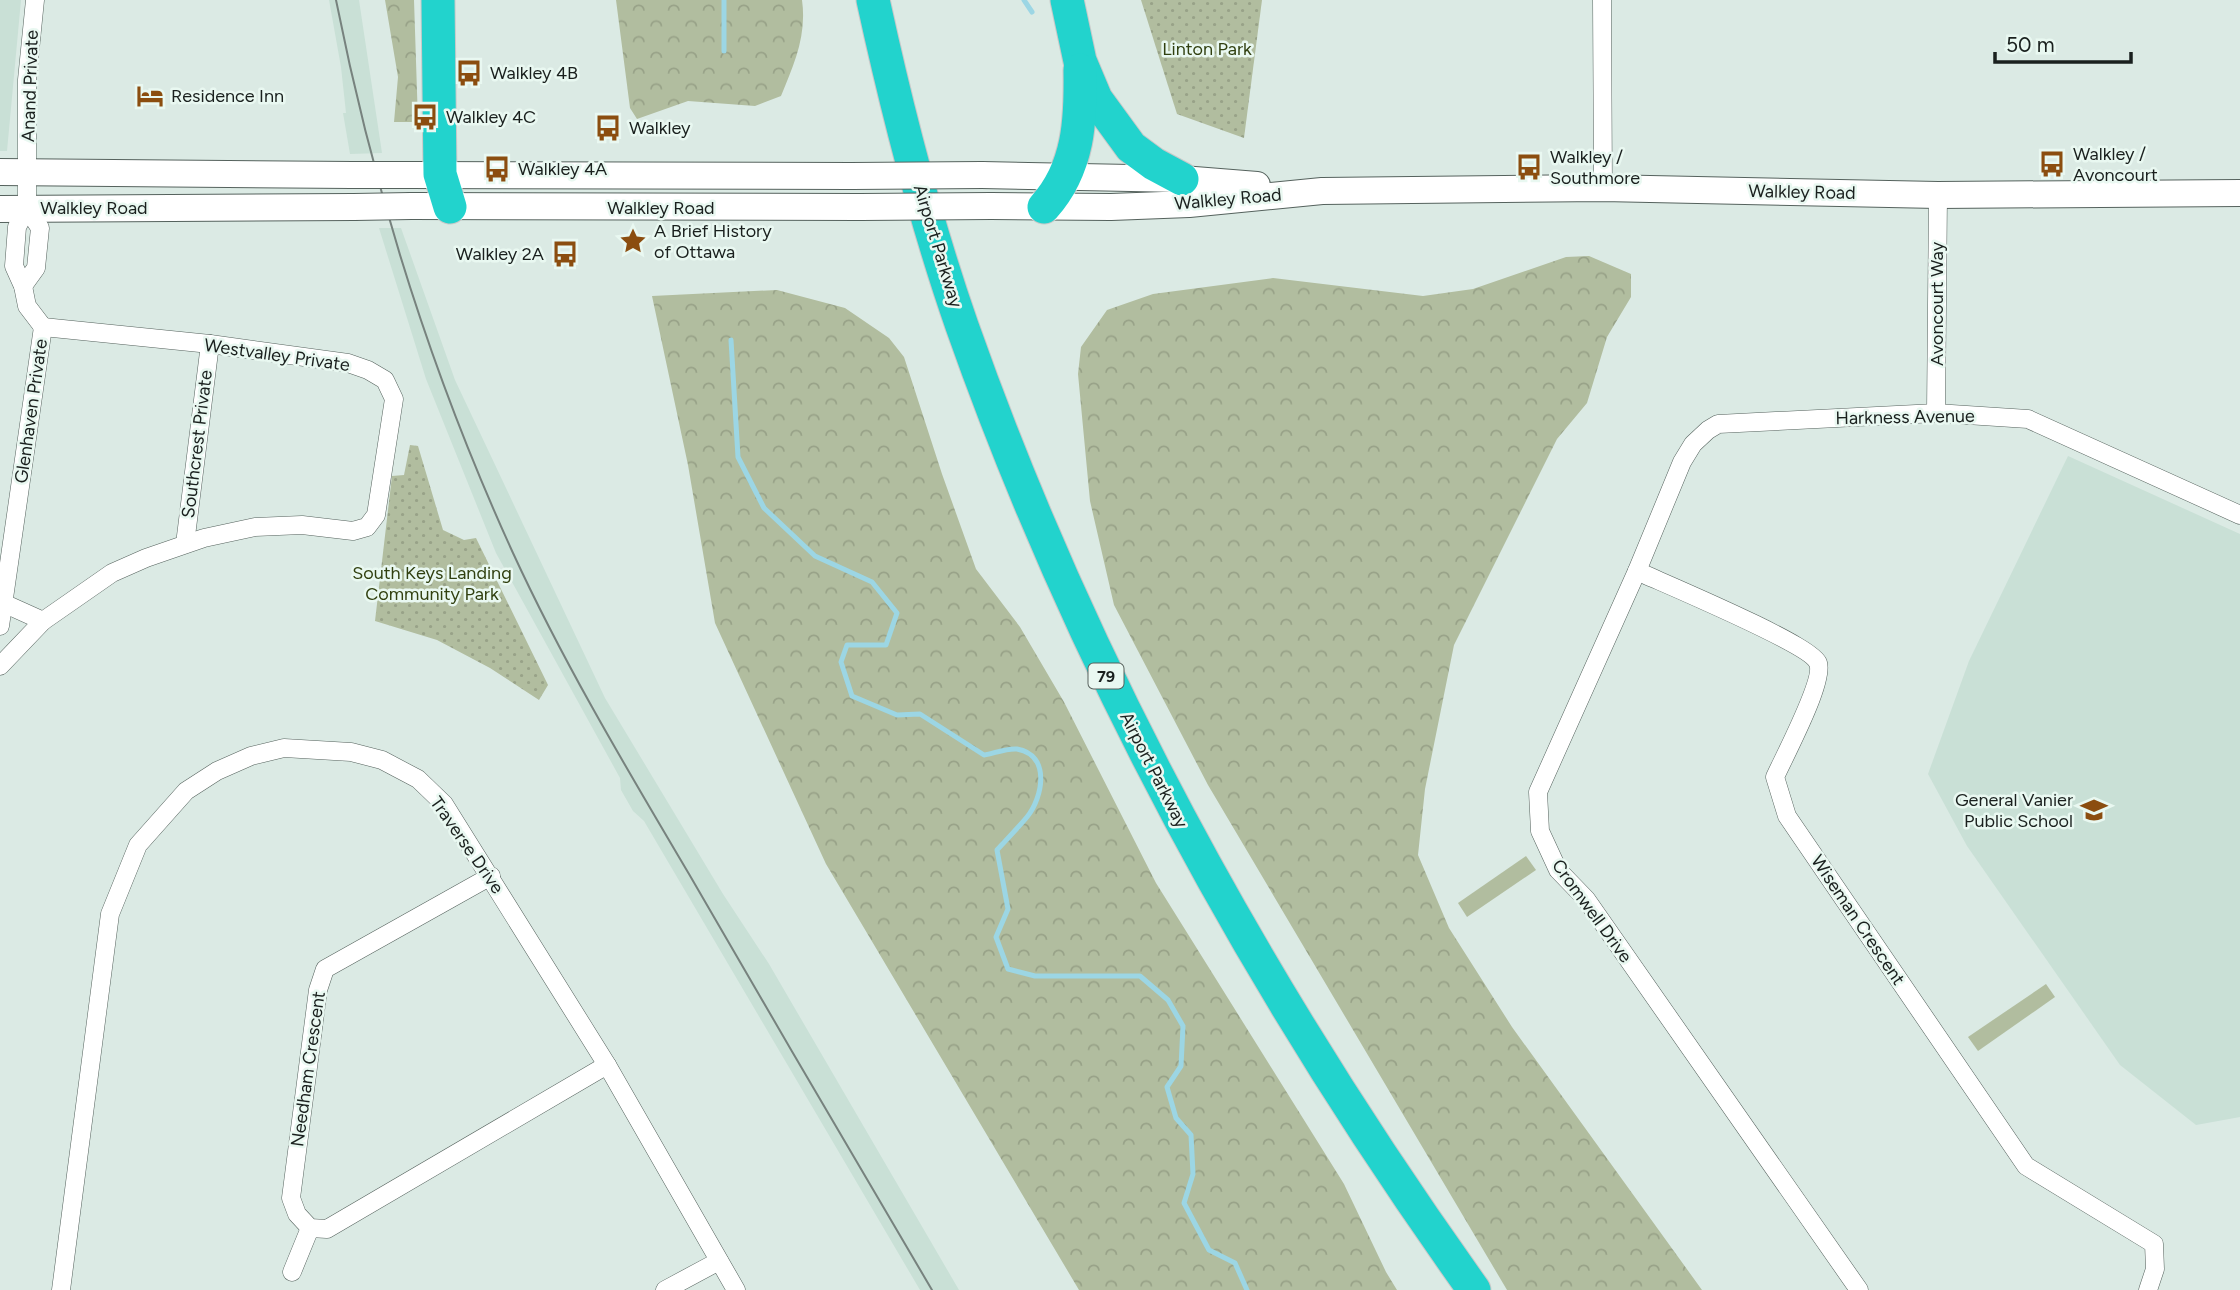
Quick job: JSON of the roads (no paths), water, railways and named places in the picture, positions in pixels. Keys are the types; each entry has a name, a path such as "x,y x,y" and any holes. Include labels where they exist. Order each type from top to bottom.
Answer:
{"highway":[{"path":"438,0 450,207"},
{"name":"Airport Parkway","path":"873,0 897,106 961,323 1004,440 1085,631 1196,852 1242,932 1375,1149 1474,1290"},
{"path":"1066,0 1089,87 1123,139 1154,164 1182,178"},
{"path":"1044,207 1055,195 1076,148 1080,61"}],"main road":[{"name":"Walkley Road","path":"0,172 1065,176 1182,178 1322,191"},
{"name":"Walkley Road","path":"0,209 411,206 1044,207 1189,204 1322,191 1603,188 1938,195 2240,193"}],"street":[{"name":"Anand Private","path":"27,172 27,80 35,0"},
{"path":"1602,0 1603,188"},
{"name":"Glenhaven Private","path":"0,626 43,327 27,306 23,286 36,268 40,228 27,208 27,172"},
{"name":"Avoncourt Way","path":"1937,413 1938,195"},
{"name":"Westvalley Private","path":"0,666 43,621 112,573 146,558 185,544 255,527 302,525 353,531 367,527 376,515 392,421 394,399 385,380 348,363 210,344 43,327"},
{"name":"Southcrest Private","path":"185,544 210,344"},
{"name":"Harkness Avenue","path":"1718,424 1937,413 2028,419 2240,515"},
{"name":"Cromwell Drive","path":"1718,424 1693,444 1682,462 1637,571 1538,792 1540,831 1558,870 1586,899 1859,1290"},
{"name":"Wiseman Crescent","path":"1637,571 1779,636 1813,656 1818,663 1818,681 1775,777 1787,816 2026,1166 2154,1244 2155,1269 2148,1290"},
{"path":"3,603 43,621"},
{"name":"Traverse Drive","path":"61,1290 110,914 138,845 186,791 217,771 251,756 284,748 351,752 382,760 418,779 444,804 607,1065 736,1290"},
{"name":"Needham Crescent","path":"310,1228 297,1214 291,1198 317,990 325,969 491,876"},
{"path":"292,1272 310,1228 327,1229 342,1221 607,1065"},
{"path":"665,1290 719,1261"}],"waterway":[{"path":"724,0 724,51"},
{"path":"1024,0 1032,12"},
{"path":"731,340 738,457 764,508 815,556 872,582 897,613 886,645 847,645 841,662 852,696 897,715 920,714 984,755 1013,749 1028,753 1039,768 1040,788 1033,809 997,850 1008,909 996,937 1008,969 1035,976 1140,976 1168,1000 1183,1026 1181,1066 1167,1087 1176,1118 1191,1135 1193,1174 1184,1203 1209,1250 1235,1263 1247,1290"}],"tram line":[{"path":"336,0 368,142 408,282 457,419 513,553 597,716 932,1290"}],"place":[{"name":"Walkley 4B","path":"469,73"},
{"name":"Residence Inn","path":"150,96"},
{"name":"Walkley 4C","path":"425,117"},
{"name":"Walkley","path":"608,128"},
{"name":"Walkley / Avoncourt","path":"2052,164"},
{"name":"Walkley / Southmore","path":"1529,167"},
{"name":"Walkley 4A","path":"497,169"},
{"name":"A Brief History of Ottawa","path":"633,241"},
{"name":"Walkley 2A","path":"565,254"},
{"name":"General Vanier Public School","path":"2094,810"}],"park label":[{"name":"Linton Park","path":"1207,49"},
{"name":"South Keys Landing Community Park","path":"432,583"}]}
